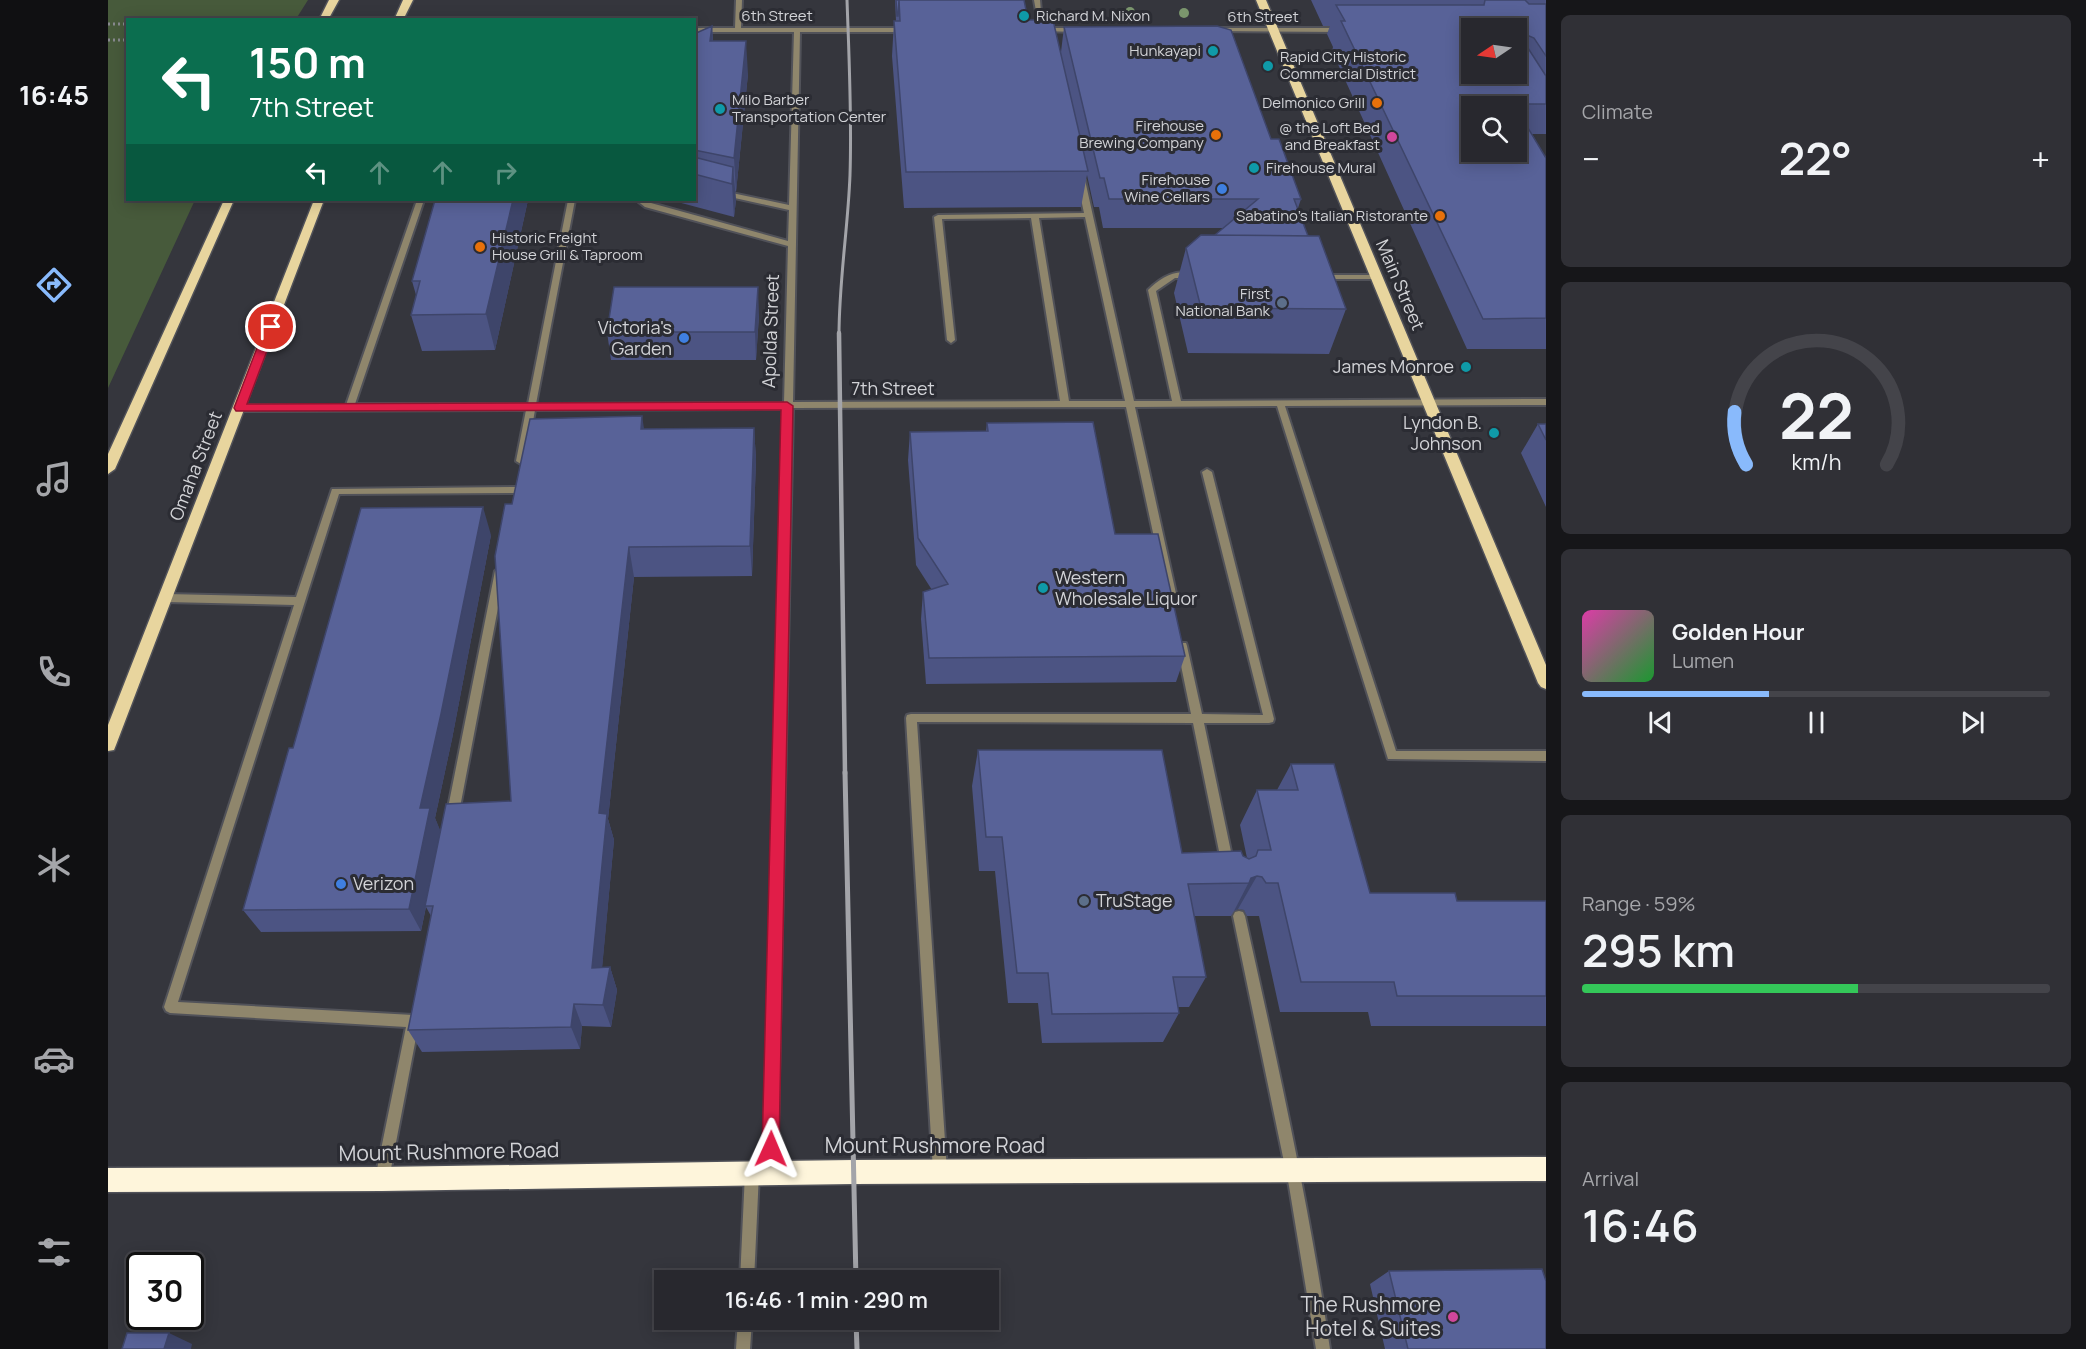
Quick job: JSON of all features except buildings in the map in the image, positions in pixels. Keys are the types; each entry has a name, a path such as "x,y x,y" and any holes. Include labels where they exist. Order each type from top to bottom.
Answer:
{"highway":[{"name":"Mount Rushmore Road","path":"108,1180 382,1179 940,1171 1546,1169"}],"main road":[{"path":"324,18 334,0"},
{"path":"399,18 408,0"},
{"name":"Main Street","path":"1261,0 1546,683"},
{"path":"108,468 229,201"},
{"name":"Omaha Street","path":"108,745 319,201"}],"street":[{"path":"738,30 739,0"},
{"path":"1037,0 1040,11"},
{"name":"6th Street","path":"696,30 919,30"},
{"name":"Apolda Street","path":"748,1270 761,1173 787,406 797,30"},
{"path":"1037,30 1083,30"},
{"path":"1048,30 1051,42"},
{"name":"6th Street","path":"1211,30 1354,30"},
{"path":"1079,169 1175,613"},
{"path":"696,188 792,208"},
{"path":"350,407 420,201"},
{"path":"382,1179 414,1015 170,1007 335,491 514,496 571,201"},
{"path":"642,201 648,205 792,245"},
{"path":"1035,216 1065,404"},
{"path":"951,340 938,217 1089,216"},
{"path":"1177,403 1152,290 1173,276 1196,276"},
{"path":"1308,276 1377,277"},
{"name":"7th Street","path":"240,408 1546,402"},
{"path":"1280,403 1392,756 1546,756"},
{"path":"940,1171 911,718 1269,719 1207,472"},
{"path":"451,825 502,559"},
{"path":"166,598 299,601"},
{"path":"1180,636 1229,873"},
{"path":"1239,916 1294,1170 1312,1268 1323,1349"},
{"path":"743,1349 744,1330"}],"path":[{"path":"108,24 126,24"},
{"path":"108,40 126,40"},
{"path":"108,47 112,40"}],"green space":[{"path":"108,0 308,0 297,18 126,18 126,201 195,201 108,388"}],"railway":[{"path":"839,334 851,153 847,0"},
{"path":"839,334 845,774"},
{"path":"845,772 856,1270"},
{"path":"856,1330 857,1349"}],"place":[{"name":"Richard M. Nixon","path":"1024,16"},
{"name":"Hunkayapi","path":"1213,51"},
{"name":"Rapid City Historic Commercial District","path":"1268,66"},
{"name":"Delmonico Grill","path":"1377,103"},
{"name":"Milo Barber Transportation Center","path":"720,109"},
{"name":"Firehouse Brewing Company","path":"1216,135"},
{"name":"@ the Loft Bed and Breakfast","path":"1392,137"},
{"name":"Firehouse Mural","path":"1254,168"},
{"name":"Firehouse Wine Cellars","path":"1222,189"},
{"name":"Sabatino's Italian Ristorante","path":"1440,216"},
{"name":"Historic Freight House Grill & Taproom","path":"480,247"},
{"name":"First National Bank","path":"1282,303"},
{"name":"Victoria's Garden","path":"684,338"},
{"name":"James Monroe","path":"1466,367"},
{"name":"Lyndon B. Johnson","path":"1494,433"},
{"name":"Western Wholesale Liquor","path":"1043,588"},
{"name":"Verizon","path":"341,884"},
{"name":"TruStage","path":"1084,901"},
{"name":"The Rushmore Hotel & Suites","path":"1453,1317"}],"route":[{"path":"271,327 240,408 787,406 771,1149"}]}
